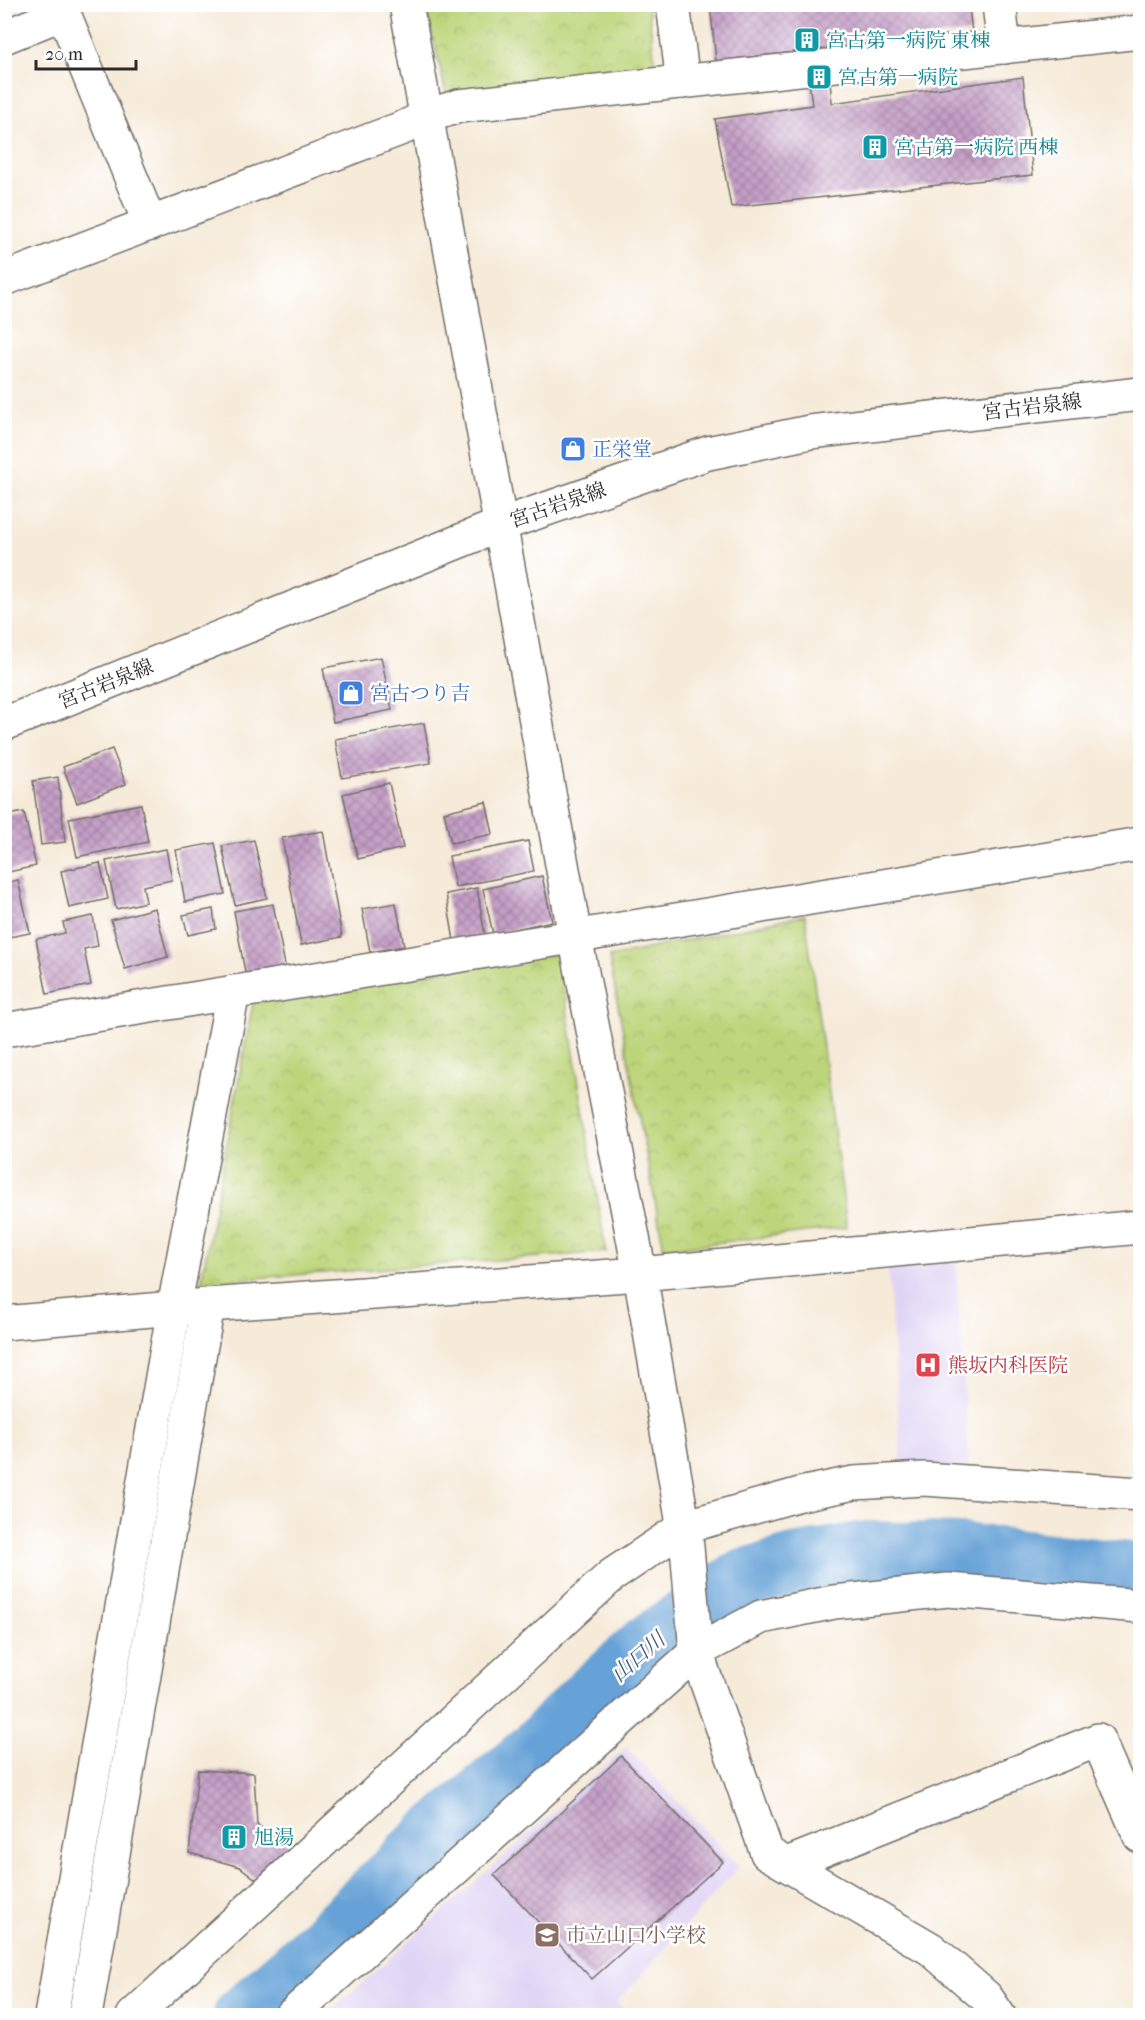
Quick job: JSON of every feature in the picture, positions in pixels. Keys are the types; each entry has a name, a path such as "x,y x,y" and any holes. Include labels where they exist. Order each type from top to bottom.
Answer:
{"street":[{"path":"405,4 575,936 640,1274 685,1538 696,1652 767,1853 931,1949 986,1997 999,2016"},
{"path":"673,4 683,82"},
{"path":"999,4 1004,47"},
{"path":"4,37 61,9 150,224"},
{"path":"4,279 405,127 427,116 459,106 1140,32"},
{"name":"宮古岩泉線","path":"4,724 500,525 708,453 799,435 1140,394"},
{"path":"4,1029 1140,844"},
{"path":"51,2016 174,1308 233,992"},
{"path":"4,1323 207,1305 640,1274 1140,1227"},
{"path":"85,2016 207,1305"},
{"path":"133,2016 611,1576 685,1538 800,1494 854,1483 924,1479 1140,1494"},
{"path":"291,2016 696,1652 761,1617 834,1602 948,1590 1140,1606"},
{"path":"787,1864 1098,1740 1140,1836"}],"shaded area":[{"name":"熊坂内科医院","path":"956,1261 969,1465 902,1470 888,1265"},
{"name":"市立山口小学校","path":"626,1747 739,1867 617,2002 628,2015 325,2016"}],"green space":[{"path":"425,5 648,5 655,64 446,93"},
{"path":"805,915 847,1227 664,1249 609,957"},
{"path":"558,954 606,1252 201,1282 254,998"}],"building":[{"name":"宮古第一病院 西棟","path":"710,4 983,4 984,7 969,8 972,32 827,49 832,103 1023,77 1033,175 731,207 715,119 812,105 805,51 716,61"},
{"path":"381,657 392,710 333,722 323,668"},
{"path":"424,723 431,763 342,778 335,739"},
{"path":"112,749 126,784 77,803 63,767"},
{"path":"58,777 65,842 41,845 33,781"},
{"path":"389,783 403,848 358,859 343,794"},
{"path":"486,802 493,834 451,843 444,812"},
{"path":"141,804 148,842 77,857 69,818"},
{"path":"24,812 36,866 4,873 4,816"},
{"path":"323,831 342,937 301,945 282,838"},
{"path":"254,840 267,898 235,905 222,846"},
{"path":"528,841 534,871 455,887 449,856"},
{"path":"215,843 225,894 185,902 176,850"},
{"path":"166,849 172,880 143,886 146,902 116,909 106,861"},
{"path":"100,863 108,899 69,908 61,871"},
{"path":"542,876 552,921 493,934 483,889"},
{"path":"18,880 30,933 4,938 4,883"},
{"path":"477,888 485,936 454,941 446,894"},
{"path":"396,903 404,946 370,952 362,909"},
{"path":"273,904 286,970 246,978 234,911"},
{"path":"155,908 168,957 125,969 111,920"},
{"path":"213,909 216,929 188,935 183,915"},
{"path":"93,916 98,946 84,949 91,985 47,994 36,939 65,933 63,922"},
{"path":"621,1756 723,1862 592,1979 494,1875"},
{"name":"旭湯","path":"198,1770 254,1773 257,1825 297,1850 265,1886 240,1867 189,1853"}],"waterway":[{"name":"山口川","path":"243,2016 323,1944 435,1835 534,1752 583,1703 647,1645 743,1579 794,1564 864,1551 963,1553 1140,1573"}],"place":[{"name":"宮古第一病院 東棟","path":"807,40"},
{"name":"宮古第一病院","path":"819,77"},
{"name":"宮古第一病院 西棟","path":"875,147"},
{"name":"正栄堂","path":"573,449"},
{"name":"宮古つり吉","path":"351,693"},
{"name":"熊坂内科医院","path":"928,1365"},
{"name":"旭湯","path":"234,1837"},
{"name":"市立山口小学校","path":"547,1935"}]}
